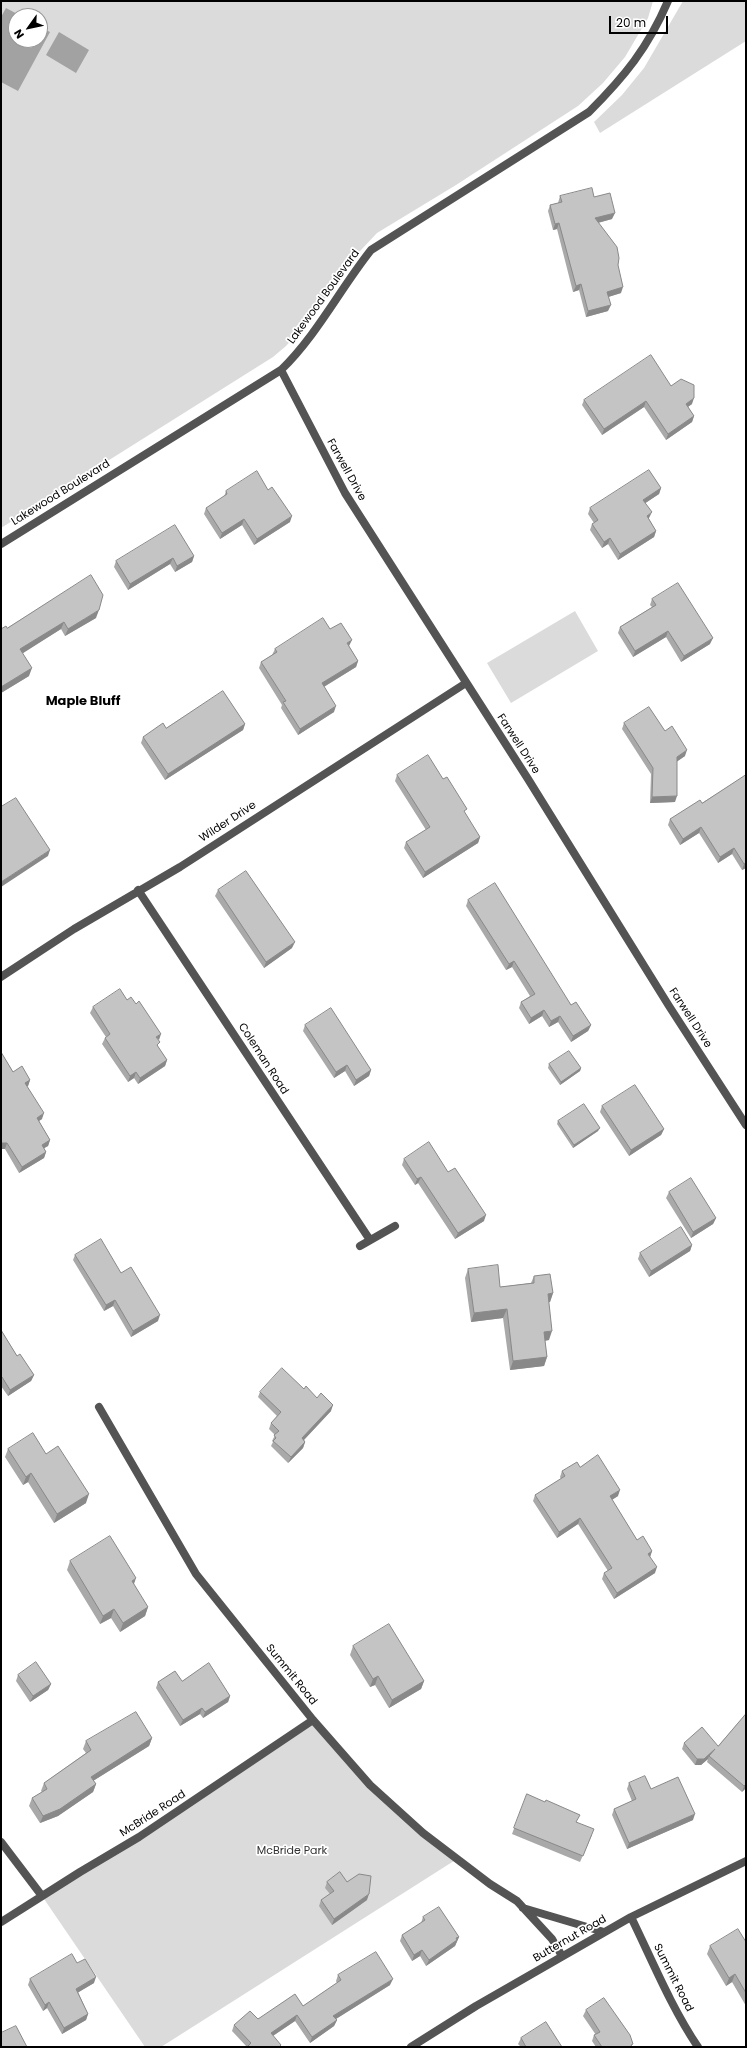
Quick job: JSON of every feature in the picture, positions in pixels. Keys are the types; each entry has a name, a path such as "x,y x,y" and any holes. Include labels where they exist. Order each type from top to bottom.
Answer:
{"street":[{"name":"Lakewood Boulevard","path":"1,544 281,370 306,343 348,279 372,250 589,112 635,63 658,24 668,1"},
{"name":"Farwell Drive","path":"281,370 345,493 746,1125"},
{"name":"Wilder Drive","path":"1,977 138,890 180,867 466,683"},
{"name":"Coleman Road","path":"138,890 370,1240"},
{"path":"360,1246 395,1226"},
{"name":"Summit Road","path":"99,1407 196,1574 313,1720 370,1785 423,1833 490,1884 517,1901 552,1939 562,1956"},
{"name":"McBride Road","path":"1,1922 139,1837 313,1720"},
{"path":"1,1842 42,1896"},
{"name":"Butternut Road","path":"411,2047 476,2006 631,1917 746,1861"},
{"name":"Summit Road","path":"523,1908 604,1932"},
{"name":"Summit Road","path":"631,1917 661,1980 689,2034 698,2047"}],"green space":[{"path":"1,1 653,1 648,18 625,57 603,83 578,106 456,185 377,233 346,266 315,314 286,346 273,357 1,528"},
{"path":"683,1 746,1 746,41 600,133 594,122 622,95 644,68"},
{"path":"575,611 598,651 511,703 487,663"},
{"name":"McBride Park","path":"313,1720 370,1785 457,1859 161,2047 145,2047 42,1896"}],"shaded area":[{"path":"6,8 8,9 8,48 41,48 18,91 1,82 1,17"},
{"path":"59,32 89,50 76,73 46,55"}],"building":[{"path":"592,188 594,197 610,193 615,213 595,218 617,247 619,258 618,265 623,287 607,292 611,305 588,311 581,284 576,286 559,223 555,224 550,205 562,202 560,196"},
{"path":"651,355 671,386 681,379 694,385 694,398 686,404 694,416 668,434 646,401 604,429 584,400"},
{"path":"649,470 661,488 643,500 652,512 647,516 656,531 620,554 610,538 604,542 592,524 598,520 590,508"},
{"path":"257,471 268,490 272,487 292,516 257,539 244,519 222,533 206,508 227,494 226,491"},
{"path":"175,525 194,556 177,566 173,558 130,584 116,561"},
{"path":"91,575 103,595 99,610 68,629 64,622 20,649 32,668 1,687 1,629 6,626 7,628"},
{"path":"678,583 713,638 684,656 668,631 635,651 620,627 656,605 652,599"},
{"path":"323,618 330,629 341,623 352,640 347,643 358,661 322,683 336,706 300,729 283,702 286,701 261,662 277,652 275,649"},
{"path":"223,691 245,724 168,774 143,737 163,723 166,728"},
{"path":"649,707 665,731 672,726 687,750 677,757 677,796 652,797 653,768 624,723"},
{"path":"428,755 443,779 447,777 467,809 464,811 480,837 425,872 406,842 430,827 397,775"},
{"path":"746,775 746,863 744,864 734,848 720,857 701,827 683,839 670,819 700,800 702,803"},
{"path":"16,798 50,850 1,882 1,807"},
{"path":"246,871 295,942 266,962 218,890"},
{"path":"495,883 571,1005 576,1002 591,1025 573,1036 560,1016 551,1021 544,1010 531,1018 521,1002 535,994 514,961 509,964 468,900"},
{"path":"120,989 127,1000 131,997 136,1004 139,1001 161,1034 156,1037 160,1042 157,1045 167,1060 140,1078 136,1072 130,1076 105,1038 110,1034 93,1007"},
{"path":"331,1008 371,1070 356,1080 347,1065 336,1072 305,1025"},
{"path":"569,1051 581,1068 561,1082 549,1064"},
{"path":"1,1052 13,1072 22,1066 30,1080 25,1083 44,1113 37,1118 50,1140 42,1145 46,1152 22,1167 7,1143 1,1143"},
{"path":"635,1085 664,1129 631,1150 602,1106"},
{"path":"584,1104 600,1128 574,1145 558,1121"},
{"path":"429,1142 448,1172 455,1168 486,1215 458,1233 421,1177 417,1179 404,1159"},
{"path":"691,1178 716,1218 693,1232 669,1192"},
{"path":"681,1227 692,1245 651,1271 640,1253"},
{"path":"101,1239 121,1273 131,1267 160,1315 133,1331 115,1300 106,1305 75,1255"},
{"path":"498,1265 500,1287 534,1283 534,1276 550,1274 553,1293 548,1294 552,1331 544,1332 547,1357 513,1361 507,1309 474,1313 468,1269"},
{"path":"1,1330 17,1356 20,1354 34,1375 10,1390 2,1377 1,1378"},
{"path":"282,1368 304,1389 306,1386 317,1398 321,1393 333,1405 302,1438 305,1442 291,1457 273,1441 276,1438 274,1435 279,1431 271,1423 281,1412 260,1392"},
{"path":"33,1433 46,1454 58,1446 89,1494 57,1514 31,1473 26,1477 8,1449"},
{"path":"598,1455 620,1490 610,1496 637,1540 643,1536 652,1551 648,1554 657,1567 617,1593 604,1573 612,1568 580,1518 559,1532 535,1495 565,1476 562,1471 577,1462 580,1467"},
{"path":"110,1536 136,1578 132,1581 148,1607 123,1623 114,1609 103,1616 70,1561"},
{"path":"389,1624 424,1681 392,1700 378,1676 373,1679 353,1646"},
{"path":"36,1662 51,1684 33,1696 18,1675"},
{"path":"209,1663 230,1696 205,1712 202,1708 183,1720 158,1682 175,1671 182,1681"},
{"path":"136,1712 152,1738 91,1777 96,1784 60,1809 43,1816 32,1798 47,1789 44,1783 91,1750 86,1741"},
{"path":"746,1714 746,1784 744,1786 709,1756 715,1749 704,1759 697,1759 684,1743 702,1727 718,1746"},
{"path":"645,1776 651,1789 678,1777 695,1814 629,1843 614,1809 636,1799 629,1783"},
{"path":"527,1794 545,1802 546,1800 580,1815 576,1822 594,1829 583,1856 514,1828"},
{"path":"340,1872 347,1882 359,1874 371,1876 369,1894 334,1919 321,1900 334,1891 327,1882"},
{"path":"439,1907 459,1937 429,1960 422,1950 414,1955 402,1935 425,1920 423,1917"},
{"path":"738,1929 746,1942 746,1993 735,1974 729,1978 710,1946"},
{"path":"376,1952 393,1979 333,2016 337,2020 312,2037 297,2015 271,2033 281,2045 279,2047 247,2047 251,2043 234,2025 250,2011 258,2019 295,1994 303,2006 341,1980 338,1975"},
{"path":"72,1954 77,1963 85,1959 96,1977 76,1989 88,2014 64,2028 49,2002 45,2005 30,1979"},
{"path":"604,1998 630,2035 633,2044 631,2045 632,2047 602,2047 594,2035 600,2032 586,2010"},
{"path":"546,2022 562,2047 526,2047 521,2038"},
{"path":"16,2026 27,2047 1,2047 1,2033"}],"district":[{"name":"Maple Bluff","path":"83,702"}]}
